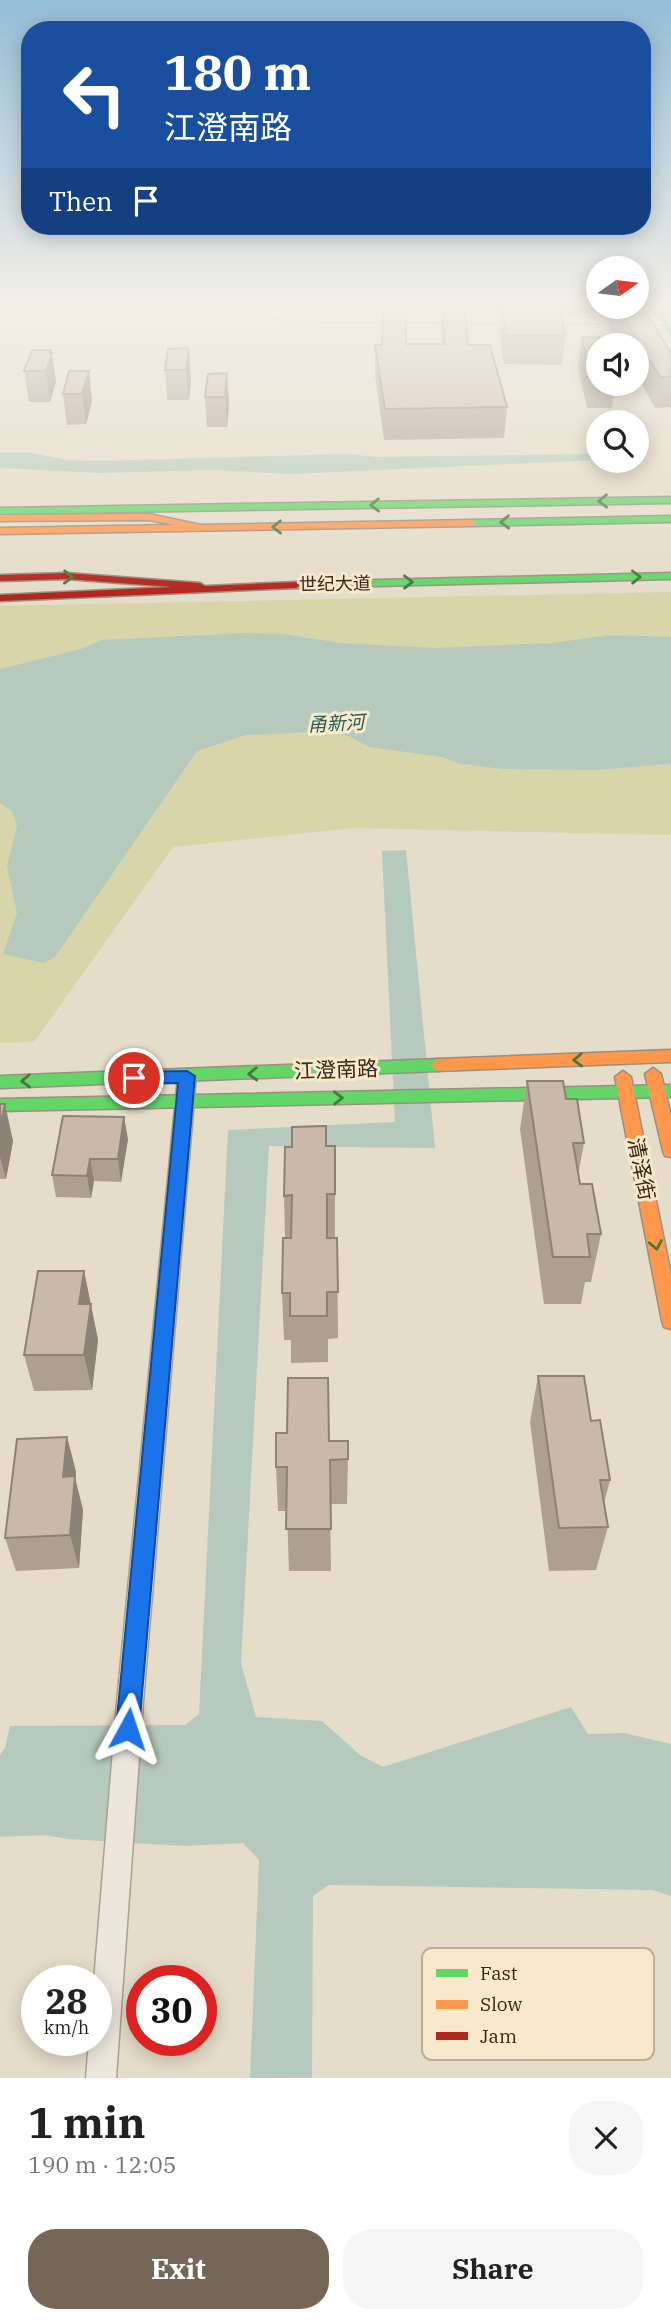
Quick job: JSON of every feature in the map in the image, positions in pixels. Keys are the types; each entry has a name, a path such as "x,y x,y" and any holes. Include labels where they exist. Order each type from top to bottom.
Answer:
{"main road":[{"path":"0,511 671,500"},
{"path":"0,518 149,517 201,528"},
{"path":"0,531 671,519"},
{"name":"世纪大道","path":"0,578 67,576 218,587 671,576"},
{"path":"0,597 218,587"},
{"name":"江澄南路","path":"0,1082 671,1056"},
{"name":"清泽街","path":"649,1057 664,1091 671,1151"},
{"name":"清泽街","path":"619,1058 671,1321"},
{"name":"江澄南路","path":"0,1105 664,1091"}],"street":[{"path":"101,2078 130,1702 187,1076"}],"shaded area":[{"path":"671,592 671,835 353,828 173,847 34,1042 0,1043 0,606"}],"water":[{"path":"0,453 31,453 68,460 100,461 348,454 375,457 586,454 586,461 292,474 210,470 99,473 0,468"},
{"name":"甬新河","path":"245,633 284,634 341,643 434,648 552,643 611,635 671,637 671,764 596,770 503,769 369,747 349,736 323,732 246,735 197,751 55,957 44,963 3,954 17,913 7,866 17,826 12,811 0,803 0,669 81,649 102,640"},
{"path":"406,850 435,1148 269,1146 241,1663 256,1717 322,1721 360,1755 383,1767 571,1707 588,1734 624,1733 671,1744 671,1896 653,1890 329,1885 313,1896 312,2078 250,2078 259,1860 243,1843 185,1846 68,1839 44,1835 0,1837 0,1755 5,1748 10,1726 185,1725 199,1714 228,1130 395,1122 382,851"}],"building":[{"path":"384,400 505,400 507,407 385,409"},
{"path":"527,1081 563,1081 566,1099 577,1099 584,1143 573,1143 580,1184 592,1184 601,1234 587,1234 590,1257 553,1257"},
{"path":"0,1104 5,1104 0,1125"},
{"path":"63,1116 124,1117 118,1159 90,1159 87,1176 52,1175"},
{"path":"326,1126 326,1146 335,1146 335,1194 327,1194 327,1238 337,1238 338,1292 327,1292 327,1316 290,1316 290,1293 282,1293 283,1238 291,1238 292,1195 284,1196 285,1147 292,1147 292,1127"},
{"path":"38,1271 84,1271 79,1304 91,1304 84,1355 24,1355"},
{"path":"538,1376 584,1376 591,1421 600,1420 610,1480 600,1480 608,1527 559,1528"},
{"path":"288,1378 328,1378 329,1441 348,1441 348,1459 330,1460 331,1529 286,1529 287,1467 276,1467 276,1433 287,1433"},
{"path":"67,1437 63,1477 75,1476 70,1535 5,1538 17,1439"}],"traffic: fast":[{"path":"0,511 671,500"},
{"path":"472,523 671,519"},
{"path":"296,585 671,576"},
{"path":"0,1082 438,1065"},
{"path":"0,1105 671,1091"}],"traffic: slow":[{"path":"0,518 149,517 201,528 472,523"},
{"path":"0,531 201,528"},
{"path":"438,1065 671,1056"},
{"path":"653,1074 671,1151"},
{"path":"623,1077 671,1321"}],"traffic: jam":[{"path":"0,578 67,576 200,586"},
{"path":"0,598 296,585"}],"route":[{"path":"128,1729 187,1076 134,1078"}]}
